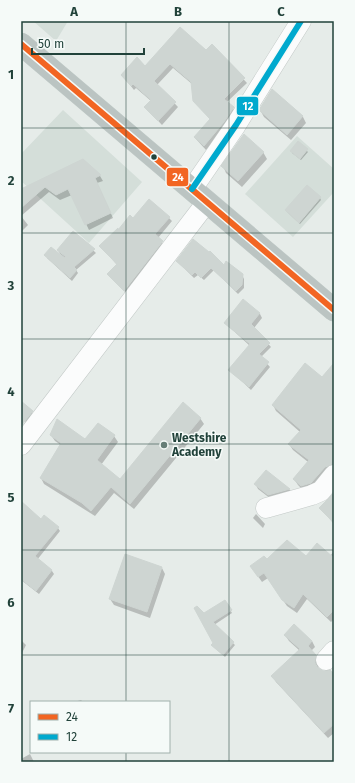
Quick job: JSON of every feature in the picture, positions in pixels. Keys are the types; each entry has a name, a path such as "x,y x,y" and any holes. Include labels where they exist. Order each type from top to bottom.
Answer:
{"highway":[{"path":"21,44 334,310"}],"street":[{"path":"21,445 200,196 236,125 301,21"},
{"path":"266,508 312,495 321,490 334,474"}],"shaded area":[{"path":"33,21 68,21 56,41"},
{"path":"63,110 142,182 89,243 21,181 21,154"},
{"path":"297,136 334,169 334,192 293,237 245,194"}],"building":[{"path":"180,27 206,50 212,44 245,78 224,99 234,107 224,122 204,146 194,137 210,119 193,101 191,82 170,64 154,81 176,102 158,121 144,107 151,100 133,84 131,86 121,75 137,57 145,66"},
{"path":"272,89 303,116 287,135 259,110"},
{"path":"244,134 264,152 238,181 221,166"},
{"path":"298,141 308,149 300,159 290,151"},
{"path":"83,159 101,175 95,178 111,213 85,225 68,189 56,195 45,187 21,208 21,189"},
{"path":"307,185 321,197 299,223 285,210"},
{"path":"149,199 170,217 155,234 163,241 124,291 107,274 117,264 99,246 118,228 118,230 130,215 133,218"},
{"path":"73,231 95,249 74,267 77,270 70,278 44,255 51,247 65,258 66,257 57,250"},
{"path":"193,239 209,252 210,251 224,265 226,261 243,274 242,285 236,291 211,268 201,278 195,272 192,275 176,261"},
{"path":"243,299 260,313 251,324 270,343 259,354 269,362 249,387 228,370 250,344 224,323"},
{"path":"305,363 322,377 334,363 334,464 325,467 311,483 301,486 293,479 309,460 288,444 301,430 272,405"},
{"path":"21,401 33,411 21,426"},
{"path":"183,402 201,418 130,504 111,487 91,511 82,503 40,478 61,443 50,435 57,419 85,439 98,423 115,435 97,460 120,479"},
{"path":"266,470 290,489 268,495 254,484"},
{"path":"334,493 334,523 319,508"},
{"path":"21,501 41,519 44,515 59,527 35,556 52,570 36,591 21,579"},
{"path":"287,540 306,556 317,543 334,558 334,610 327,617 303,594 294,608 282,600 264,573 258,577 250,566 264,556 267,559"},
{"path":"125,554 162,567 147,612 109,599"},
{"path":"225,600 232,610 213,622 234,642 223,655 211,645 213,643 194,608 197,606 204,613"},
{"path":"294,624 312,641 308,646 316,655 315,663 318,668 324,671 330,670 334,674 334,724 324,733 271,676 300,649 284,635"}],"transit line":[{"name":"12","path":"192,189 236,125 301,21"},
{"name":"24","path":"21,44 334,310"}],"place":[{"name":"Westshire Academy","path":"164,445"}]}
